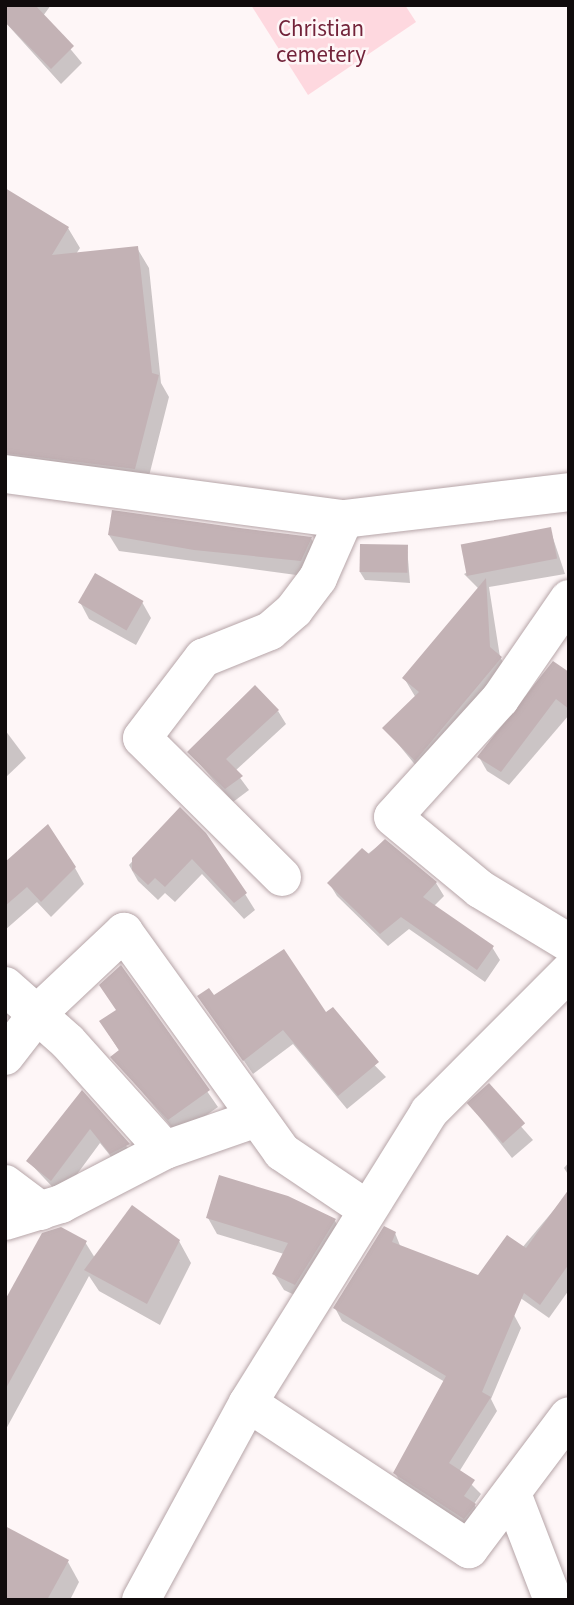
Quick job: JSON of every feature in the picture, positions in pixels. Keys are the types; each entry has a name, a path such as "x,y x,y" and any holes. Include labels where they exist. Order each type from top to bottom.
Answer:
{"street":[{"path":"5,474 344,519 569,492"},
{"path":"282,877 142,738 203,658 270,631 294,610 322,570 344,519"},
{"path":"569,600 500,699 393,817 480,889 569,943"},
{"path":"5,1056 39,1012 124,932 254,1119 295,1163 365,1208"},
{"path":"141,1600 248,1403 365,1208 453,1084 569,972"},
{"path":"5,986 39,1012 165,1150"},
{"path":"5,1184 23,1216 165,1150 254,1119"},
{"path":"248,1403 462,1547 475,1545 569,1416"},
{"path":"513,1496 553,1600"}],"green space":[{"name":"Christian cemetery","path":"251,5 405,5 416,22 308,95"}],"building":[{"path":"5,5 35,5 74,46 51,69 5,22"},
{"path":"5,188 69,227 52,255 138,246 152,373 159,375 135,469 5,453"},
{"path":"112,510 312,537 301,561 194,550 108,535"},
{"path":"551,527 557,558 467,576 461,545"},
{"path":"360,544 408,545 408,573 360,572"},
{"path":"95,573 143,601 126,630 78,602"},
{"path":"486,578 490,647 502,657 415,761 382,728 419,692 402,678"},
{"path":"553,661 569,672 569,709 556,699 501,772 477,757"},
{"path":"255,685 279,710 226,759 243,776 225,789 187,752"},
{"path":"180,807 206,833 247,893 234,903 192,859 165,887 155,878 148,885 132,870 132,858"},
{"path":"48,824 76,867 41,902 27,887 5,906 5,862"},
{"path":"385,839 437,882 423,897 494,946 477,970 401,917 380,934 327,883 362,848 369,854"},
{"path":"284,949 326,1012 333,1007 379,1062 338,1096 283,1030 243,1061 197,996 209,988 214,995"},
{"path":"121,965 210,1090 168,1120 110,1057 119,1050 99,1021 116,1010 99,985"},
{"path":"489,1083 525,1123 503,1143 467,1103"},
{"path":"82,1090 130,1144 110,1154 90,1129 51,1181 26,1161"},
{"path":"219,1175 288,1196 336,1219 295,1285 272,1274 288,1243 206,1218"},
{"path":"569,1189 569,1264 540,1305 524,1293 482,1392 491,1397 449,1463 475,1480 464,1496 476,1504 464,1519 393,1473 446,1376 333,1308 384,1226 396,1232 392,1242 478,1275 507,1235 526,1248"},
{"path":"132,1205 180,1240 147,1304 84,1270"},
{"path":"61,1227 87,1241 5,1390 5,1300 42,1233"},
{"path":"5,1526 69,1560 47,1600 5,1600"}]}
